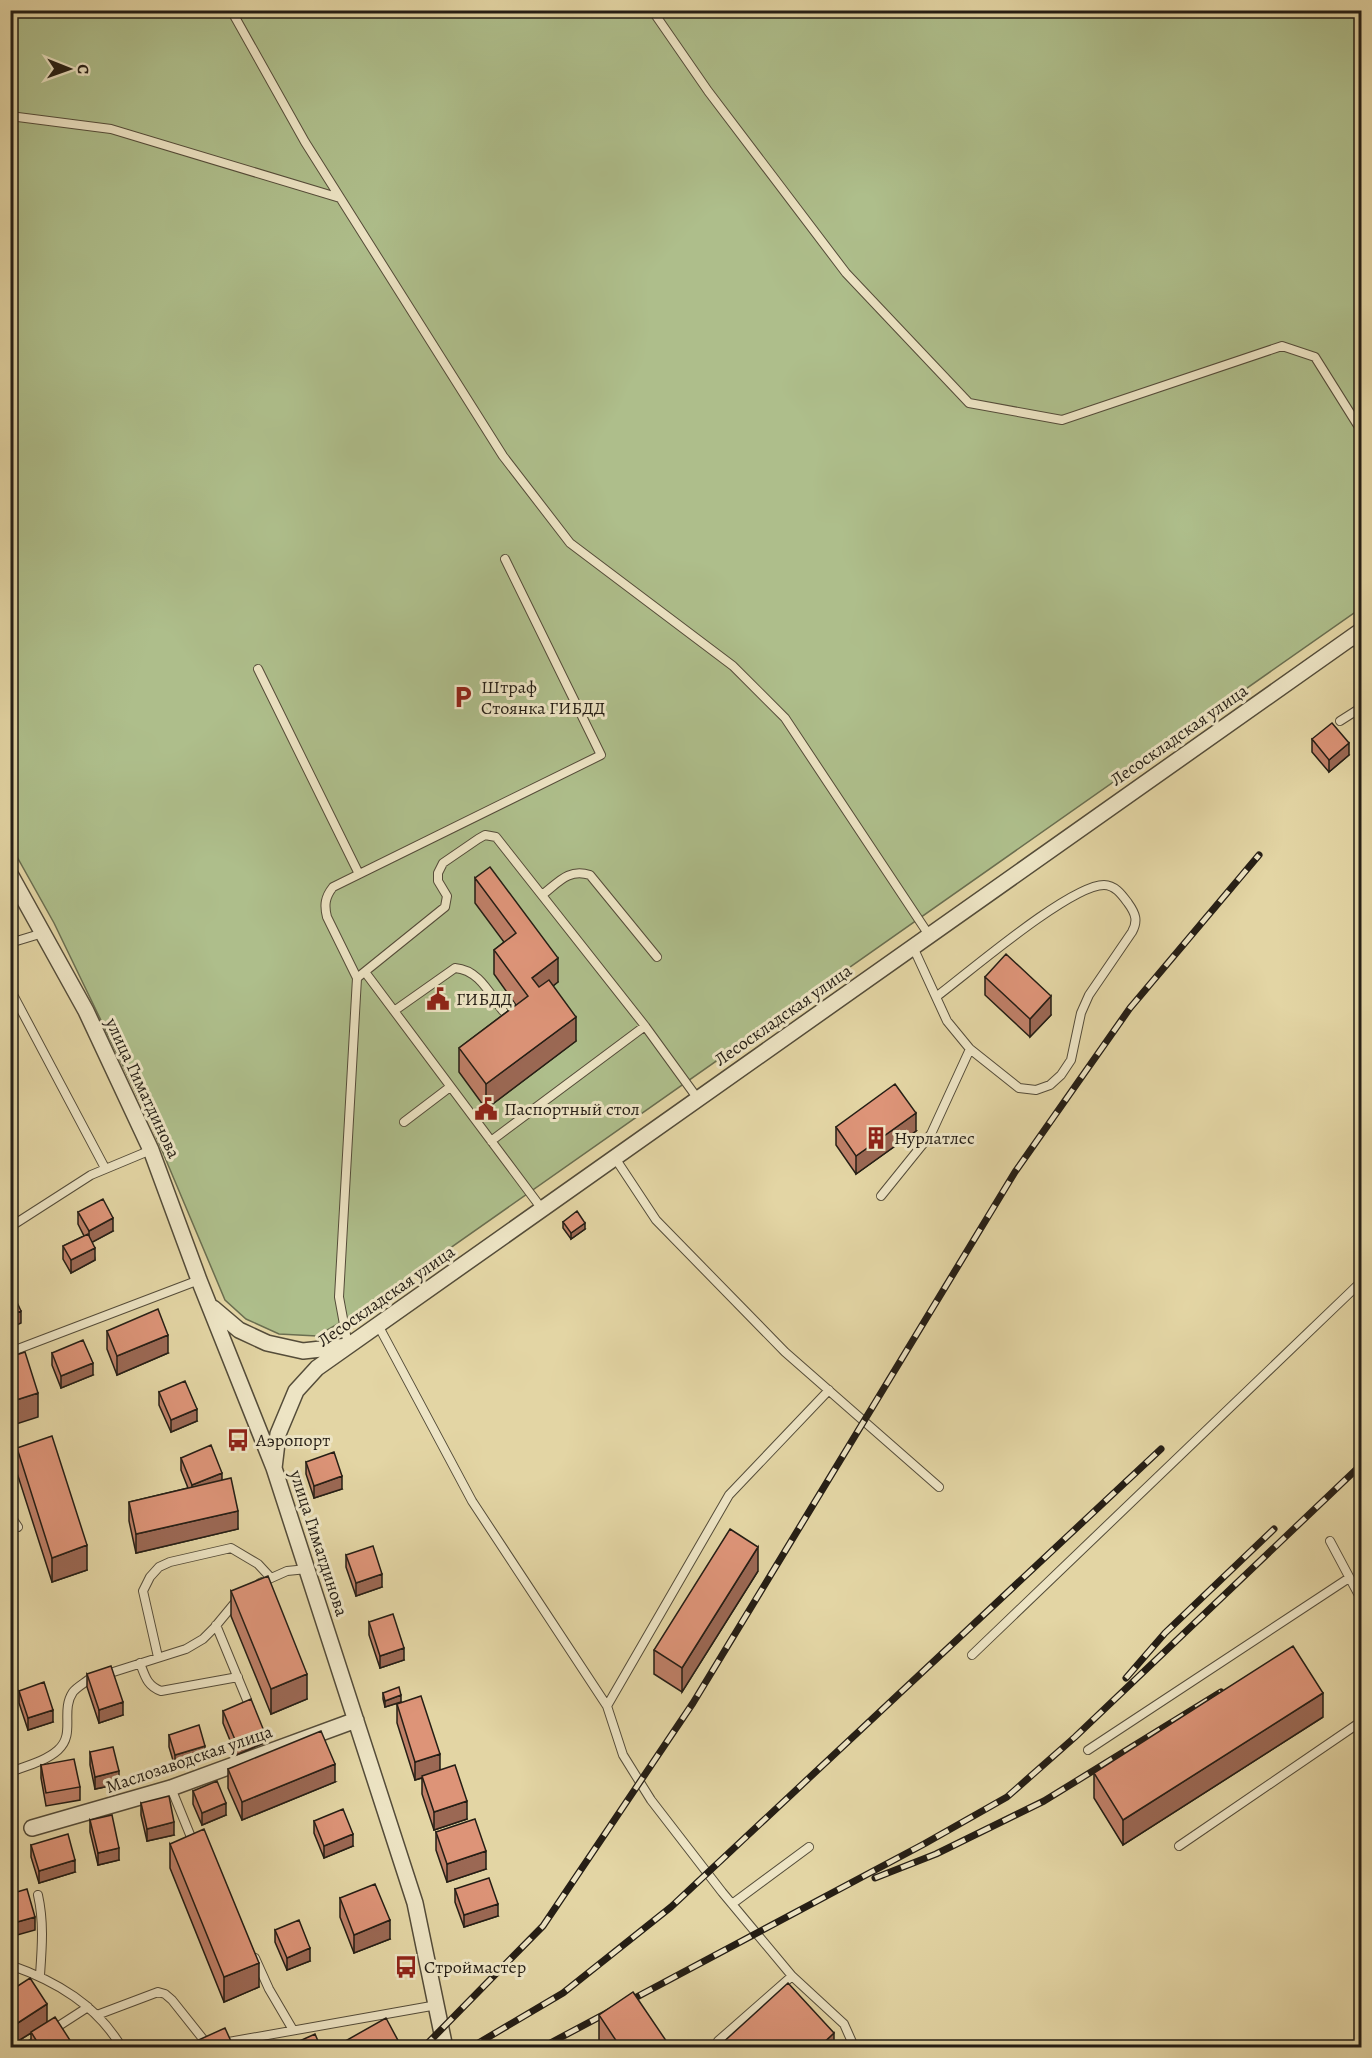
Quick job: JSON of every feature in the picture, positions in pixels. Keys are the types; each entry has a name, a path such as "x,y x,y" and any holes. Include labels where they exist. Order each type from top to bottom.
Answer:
{"street":[{"name":"Лесоскладская улица","path":"274,1468 278,1434 296,1391 317,1368 1357,633"},
{"name":"улица Гиматдинова","path":"10,874 86,1011 151,1150 199,1280 274,1468 415,1903 445,2048"},
{"path":"210,1306 239,1330 267,1343 303,1351 348,1346"},
{"name":"Маслозаводская улица","path":"32,1828 171,1788 356,1720"}],"lane":[{"path":"231,10 305,142 503,456 570,543 734,666 785,718 929,935"},
{"path":"652,10 708,91 846,273 969,404 1062,420 1282,346 1315,357 1362,432"},
{"path":"10,116 111,129 340,198"},
{"path":"348,1346 339,1297 357,978 327,917 326,899 333,888 359,874 601,755 505,559"},
{"path":"1357,633 1362,651"},
{"path":"258,669 359,874"},
{"path":"1340,721 1362,707"},
{"path":"357,978 445,907 447,896 438,881 440,867 443,863 485,835 496,837 645,1026 698,1099"},
{"path":"542,895 570,873 580,872 590,875 657,957"},
{"path":"914,947 936,997 947,1021 970,1049 1019,1088 1036,1090 1050,1085 1061,1075 1071,1060 1081,1013 1089,995 1136,924 1136,916 1132,908 1112,886 1096,886 1057,904 936,997"},
{"path":"10,943 43,933"},
{"path":"394,1011 454,968 467,969 475,974 503,1011"},
{"path":"365,972 542,1209"},
{"path":"10,989 105,1168"},
{"path":"491,1141 645,1026"},
{"path":"881,1196 931,1134 970,1049"},
{"path":"404,1122 450,1087"},
{"path":"10,1227 105,1168 151,1150"},
{"path":"615,1158 656,1220 785,1352 939,1487"},
{"path":"10,1352 199,1280"},
{"path":"972,1655 1362,1281"},
{"path":"378,1325 472,1501 607,1706 623,1755 651,1800 732,1904 792,1976 844,2024 852,2042 852,2048"},
{"path":"607,1706 729,1495 829,1390"},
{"path":"10,1515 18,1527"},
{"path":"1330,1541 1362,1601"},
{"path":"158,1657 143,1591 150,1576 159,1567 170,1562 231,1548 258,1564 271,1578"},
{"path":"251,1590 287,1571 307,1569"},
{"path":"1088,1750 1349,1578"},
{"path":"10,1772 48,1757 59,1749 69,1730 67,1712 69,1699 74,1690 88,1680 186,1649 203,1639 234,1602 243,1596"},
{"path":"216,1625 247,1700"},
{"path":"140,1663 147,1682 153,1688 161,1691 238,1677"},
{"path":"1179,1846 1362,1721"},
{"path":"171,1788 195,1846"},
{"path":"732,1904 809,1847"},
{"path":"38,1894 44,1931 40,1975"},
{"path":"251,1947 264,1980 293,2030"},
{"path":"10,1965 40,1975 74,1995 97,2015 122,2048"},
{"path":"718,2041 792,1976"},
{"path":"97,2015 159,1992 172,2000 204,2046 437,2005"},
{"path":"26,2048 88,2007"}],"green space":[{"path":"10,11 1361,11 1361,608 362,1310 317,1336 279,1334 246,1319 225,1300 150,1122 54,923 11,846"}],"building":[{"path":"1332,723 1349,743 1329,760 1312,739"},
{"path":"490,867 558,958 532,978 539,987 549,980 576,1017 486,1084 459,1048 528,996 494,950 516,933 475,878"},
{"path":"1006,954 1051,996 1030,1019 985,977"},
{"path":"10,1042 15,1050 10,1053"},
{"path":"895,1084 916,1113 856,1156 836,1127"},
{"path":"103,1199 113,1218 89,1231 78,1212"},
{"path":"577,1211 585,1223 571,1233 563,1222"},
{"path":"88,1234 95,1248 71,1260 63,1246"},
{"path":"10,1287 21,1311 10,1315"},
{"path":"158,1309 168,1335 117,1356 107,1331"},
{"path":"83,1340 93,1363 61,1376 52,1353"},
{"path":"25,1352 38,1393 10,1402 10,1357"},
{"path":"185,1381 197,1409 171,1420 159,1392"},
{"path":"52,1436 87,1545 52,1558 17,1448"},
{"path":"211,1445 222,1473 192,1485 181,1458"},
{"path":"334,1452 342,1476 314,1486 306,1462"},
{"path":"231,1478 238,1511 136,1534 129,1502"},
{"path":"730,1529 758,1547 682,1668 654,1650"},
{"path":"373,1546 382,1574 356,1583 346,1555"},
{"path":"268,1576 307,1674 271,1689 231,1591"},
{"path":"393,1614 404,1648 380,1656 369,1622"},
{"path":"1293,1646 1323,1693 1123,1820 1094,1773"},
{"path":"111,1666 123,1702 99,1710 87,1674"},
{"path":"44,1682 53,1710 28,1718 19,1691"},
{"path":"399,1687 401,1695 385,1701 383,1693"},
{"path":"421,1696 440,1754 415,1762 397,1704"},
{"path":"251,1699 264,1731 236,1742 223,1711"},
{"path":"199,1725 205,1746 175,1755 169,1735"},
{"path":"321,1731 335,1764 242,1802 228,1769"},
{"path":"113,1747 119,1771 95,1777 90,1752"},
{"path":"74,1759 80,1787 46,1793 41,1765"},
{"path":"455,1765 467,1801 434,1812 422,1776"},
{"path":"217,1781 226,1803 202,1813 193,1791"},
{"path":"169,1796 174,1822 147,1829 141,1803"},
{"path":"343,1809 353,1834 324,1846 314,1821"},
{"path":"112,1815 119,1848 98,1853 90,1820"},
{"path":"475,1819 486,1851 447,1864 436,1832"},
{"path":"204,1829 259,1963 224,1977 170,1844"},
{"path":"68,1834 75,1860 39,1871 31,1845"},
{"path":"489,1878 498,1904 464,1915 455,1889"},
{"path":"375,1884 390,1920 354,1935 340,1898"},
{"path":"27,1889 35,1917 10,1924 10,1894"},
{"path":"299,1920 310,1948 287,1958 275,1930"},
{"path":"30,1978 47,2004 10,2028 10,1991"},
{"path":"788,1983 834,2033 818,2048 721,2048 719,2046"},
{"path":"633,1992 671,2048 621,2048 599,2015"},
{"path":"55,2017 75,2048 41,2048 31,2032"},
{"path":"386,2018 401,2046 397,2048 333,2048"},
{"path":"225,2028 234,2048 181,2048"},
{"path":"315,2034 321,2048 284,2048"}],"railway":[{"path":"423,2048 543,1926 693,1703 1015,1172 1130,1008 1259,855"},
{"path":"470,2048 563,1993 671,1907 1161,1449"},
{"path":"541,2048 924,1844 1007,1797 1075,1737 1362,1464"},
{"path":"1126,1678 1165,1633 1274,1529"},
{"path":"875,1878 936,1854 1044,1801 1221,1692"}],"place":[{"name":"Штраф Стоянка ГИБДД","path":"463,697"},
{"name":"ГИБДД","path":"438,999"},
{"name":"Паспортный стол","path":"486,1109"},
{"name":"Нурлатлес","path":"876,1138"},
{"name":"Аэропорт","path":"238,1440"},
{"name":"Строймастер","path":"406,1967"}]}
